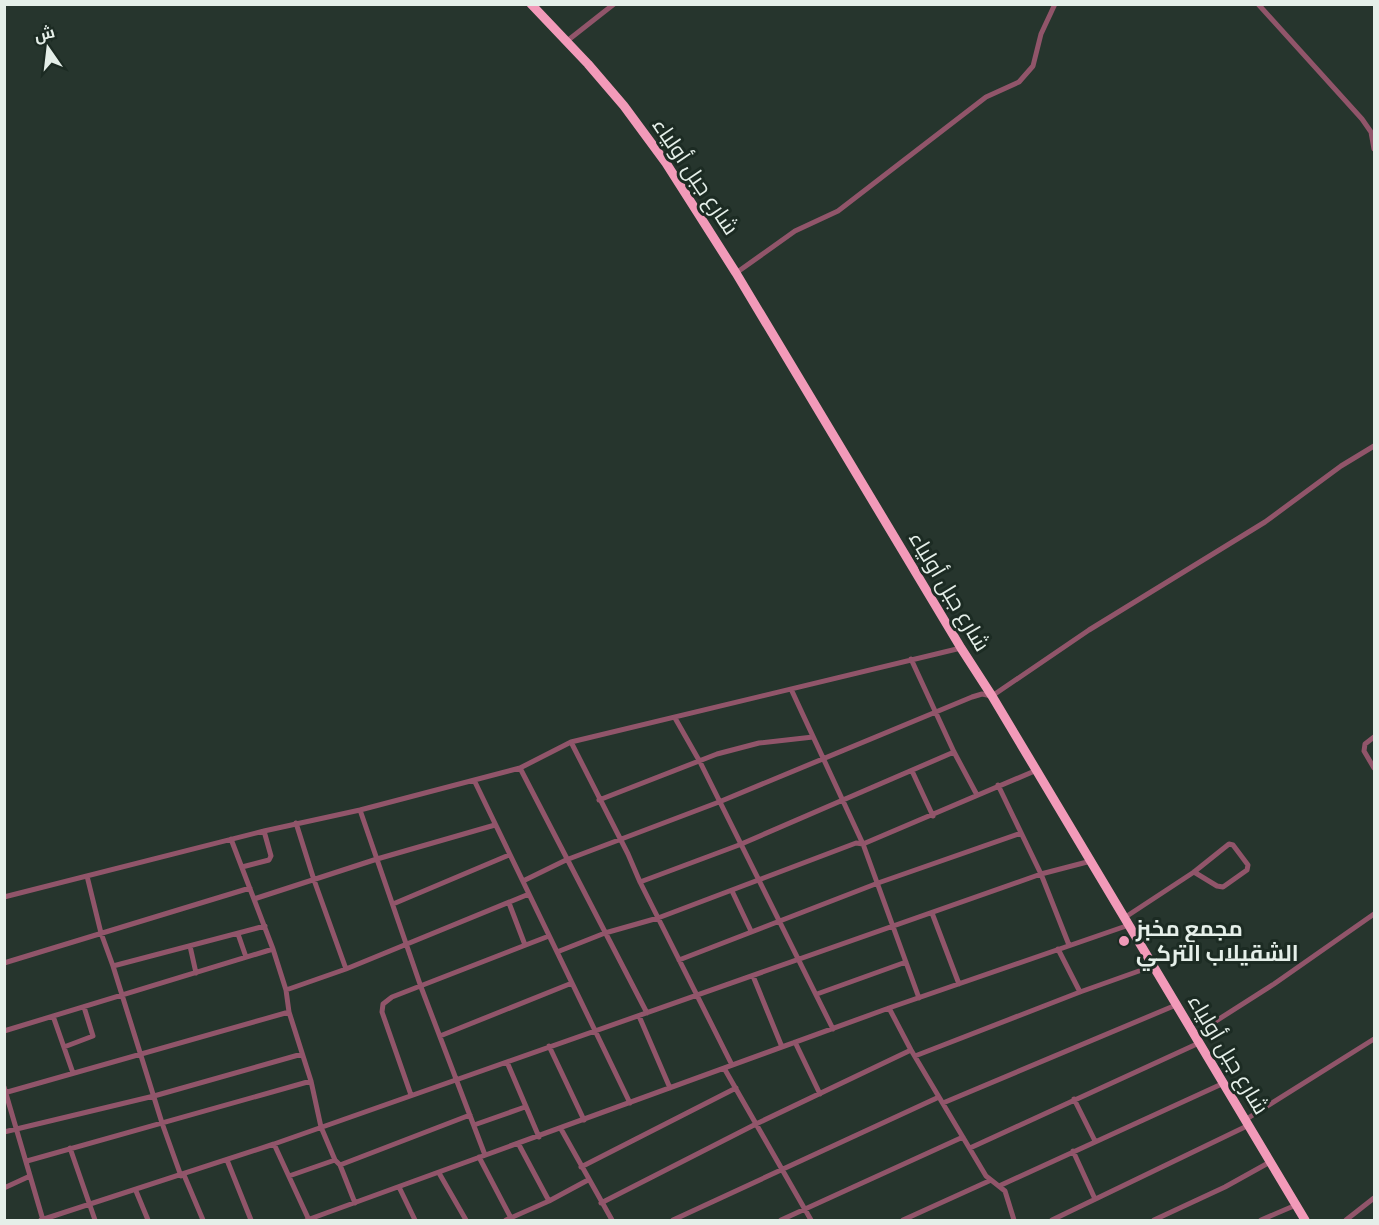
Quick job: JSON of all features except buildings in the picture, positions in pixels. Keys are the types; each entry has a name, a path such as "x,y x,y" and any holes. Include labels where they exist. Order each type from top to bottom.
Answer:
{"highway":[{"name":"شارع جبل أولياء","path":"531,4 567,41 646,134 736,273 992,696 1305,1221"}],"street":[{"path":"567,41 614,4"},
{"path":"736,273 795,231 838,211 986,97 1019,82 1033,66 1041,34 1055,4"},
{"path":"1258,4 1362,119 1371,132 1374,149"},
{"path":"523,880 566,860 825,759 972,696 982,694 992,696 1089,630 1266,522 1341,466 1374,446"},
{"path":"4,897 296,823 360,810 520,768 571,741 961,648"},
{"path":"911,659 954,752 977,795"},
{"path":"791,689 863,844 919,998"},
{"path":"675,718 700,762 833,1029"},
{"path":"599,800 717,754 759,743 813,737"},
{"path":"1374,737 1365,744 1364,751 1374,768"},
{"path":"571,741 732,1065"},
{"path":"640,882 740,845 954,752"},
{"path":"520,768 647,1013"},
{"path":"557,952 605,933 658,918 856,843 863,844 1036,770"},
{"path":"912,771 933,816"},
{"path":"474,780 630,1102"},
{"path":"999,785 1041,874 1069,945"},
{"path":"360,810 421,987 474,1125 482,1156 509,1219 588,1180"},
{"path":"296,823 346,969"},
{"path":"254,899 377,859 495,825"},
{"path":"242,867 271,858 264,831"},
{"path":"679,960 778,920 1022,833"},
{"path":"231,839 273,949 286,990 289,1012 311,1081 321,1127 335,1160 340,1165 355,1203"},
{"path":"274,1144 308,1220 889,1008 1069,945 1126,922 1229,844 1233,845 1248,865 1247,870 1223,887 1217,886 1194,872"},
{"path":"393,904 509,855"},
{"path":"289,1012 5,1091 27,1161 42,1220 274,1144 1041,874 1091,861"},
{"path":"87,876 100,933 113,966 162,1123 203,1221"},
{"path":"4,963 250,888"},
{"path":"732,891 752,931"},
{"path":"286,990 407,945 528,894"},
{"path":"509,903 525,945"},
{"path":"932,913 959,984"},
{"path":"970,1148 1197,1039 1374,914"},
{"path":"113,966 264,926"},
{"path":"238,934 246,957"},
{"path":"411,1095 382,1012 383,1004 392,997 549,936"},
{"path":"190,946 196,973"},
{"path":"4,1031 273,949"},
{"path":"1058,949 1080,992"},
{"path":"817,994 906,962"},
{"path":"915,1056 1153,966"},
{"path":"753,976 782,1047"},
{"path":"440,1036 572,983"},
{"path":"943,1103 1176,1005"},
{"path":"64,1047 93,1036 84,1007"},
{"path":"889,1008 911,1050 989,1181 1006,1193 1013,1220"},
{"path":"53,1016 73,1073"},
{"path":"639,1016 670,1088"},
{"path":"1052,1221 1247,1122 1374,1039"},
{"path":"795,1042 820,1094"},
{"path":"549,1046 584,1120"},
{"path":"601,1203 756,1124 911,1050"},
{"path":"4,1132 154,1096 302,1054"},
{"path":"507,1062 539,1137"},
{"path":"724,1068 811,1221"},
{"path":"27,1161 311,1081"},
{"path":"999,1186 1224,1083"},
{"path":"581,1167 736,1088"},
{"path":"674,1221 939,1097"},
{"path":"1074,1099 1095,1141"},
{"path":"474,1125 525,1107"},
{"path":"340,1165 470,1116"},
{"path":"561,1129 610,1220"},
{"path":"781,1221 963,1137"},
{"path":"518,1143 549,1201"},
{"path":"70,1148 95,1221"},
{"path":"1073,1151 1095,1199"},
{"path":"227,1160 251,1221"},
{"path":"289,1176 335,1160"},
{"path":"1154,1221 1225,1187 1270,1162"},
{"path":"439,1173 466,1221"},
{"path":"4,1188 30,1176"},
{"path":"903,1221 989,1181"},
{"path":"399,1186 412,1220"},
{"path":"136,1191 148,1221"},
{"path":"1346,1221 1374,1198"},
{"path":"1262,1221 1296,1205"}],"place":[{"name":"مجمع مخبز الشقيلاب التركي","path":"1124,941"}]}
